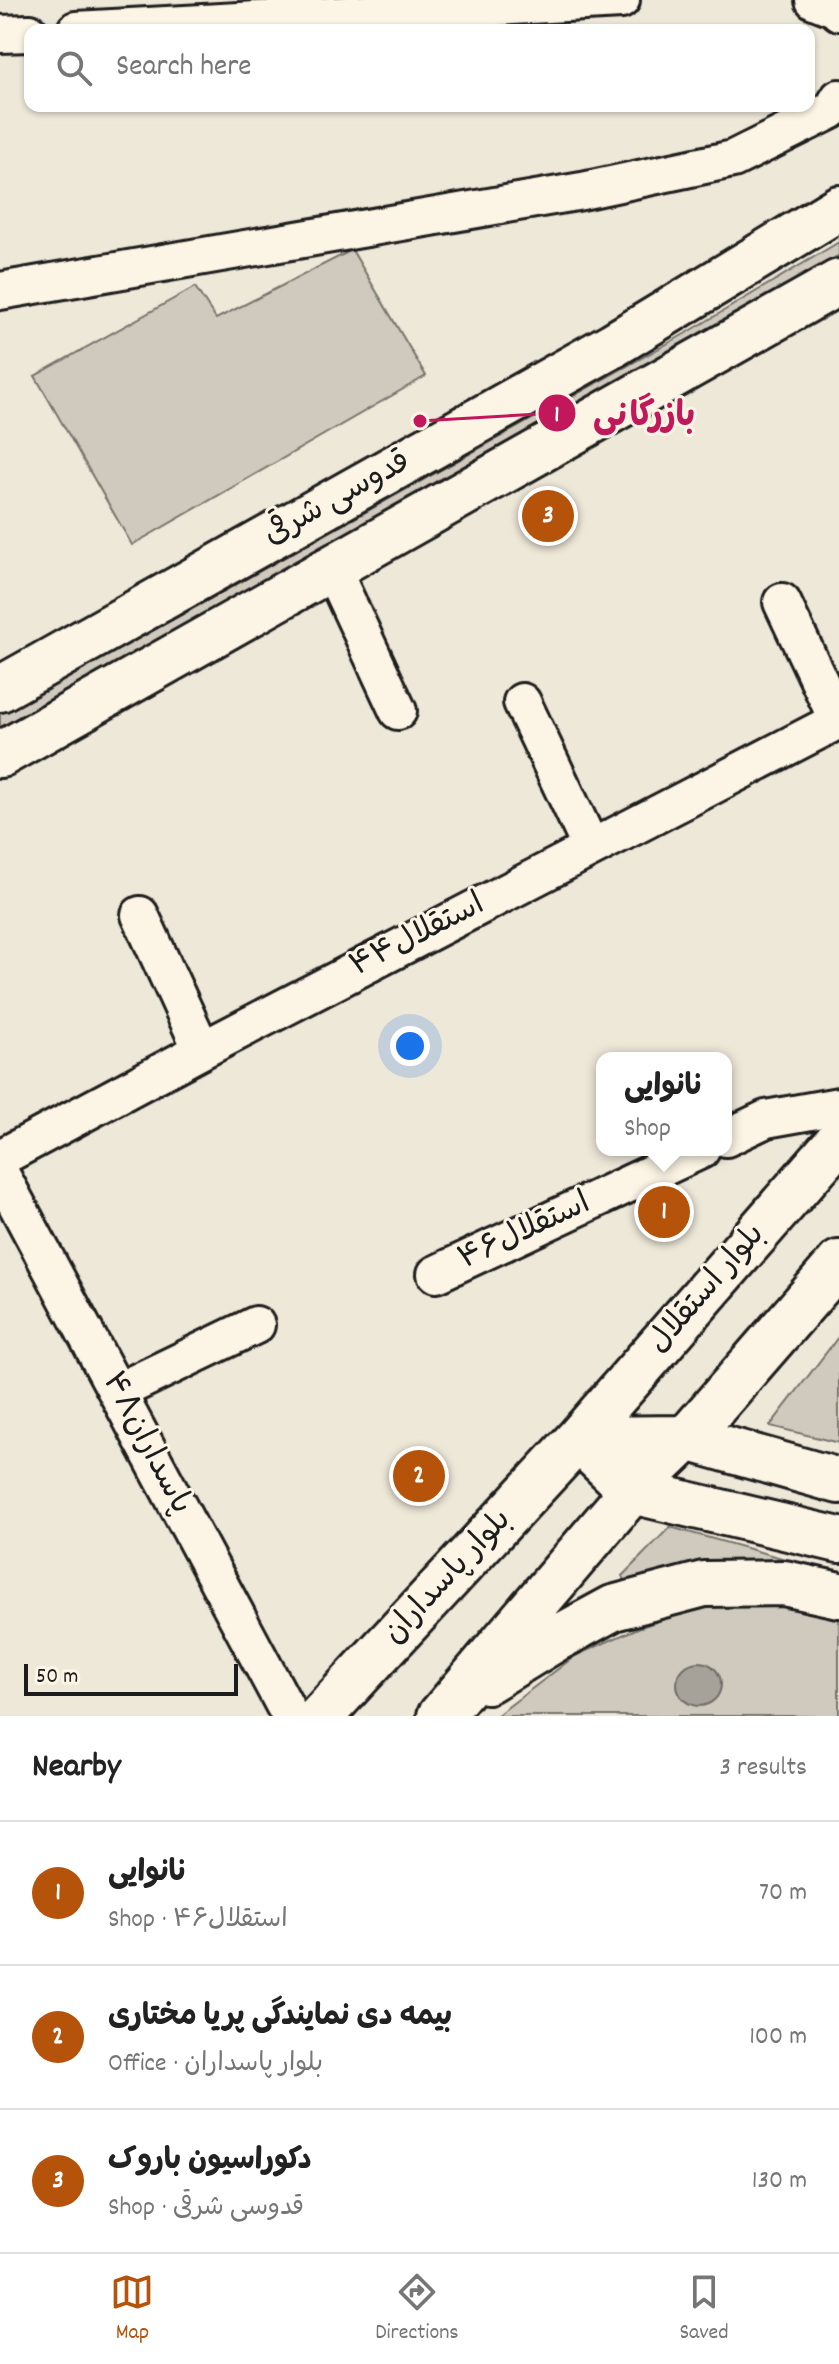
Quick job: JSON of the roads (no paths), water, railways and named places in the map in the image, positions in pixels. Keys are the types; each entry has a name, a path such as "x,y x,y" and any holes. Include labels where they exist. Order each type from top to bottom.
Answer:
{"main road":[{"name":"قدوسی شرقی","path":"0,689 613,345 839,208"},
{"name":"قدوسی شرقی","path":"0,755 839,282"},
{"name":"بلوار استقلال","path":"578,1439 839,1140"},
{"path":"447,1709 632,1491 687,1438 839,1263"},
{"path":"578,1439 687,1438 839,1481"},
{"path":"578,1439 632,1491 839,1540"},
{"name":"بلوار پاسداران","path":"321,1716 578,1439"},
{"path":"447,1709 554,1640 613,1608 704,1584 784,1583 839,1595"}],"street":[{"path":"162,24 418,6 621,0"},
{"path":"814,0 839,12"},
{"path":"0,34 24,33"},
{"path":"0,291 582,191 733,159 832,110 839,98"},
{"path":"332,569 398,711"},
{"path":"782,602 838,721"},
{"path":"522,702 591,848"},
{"name":"استقلال۴۴","path":"0,1158 838,721"},
{"path":"140,915 202,1050"},
{"path":"732,1135 766,1119 839,1106"},
{"name":"استقلال۴۶","path":"436,1274 688,1156"},
{"name":"پاسداران۴۸","path":"0,1173 290,1716"},
{"path":"117,1392 256,1325"}],"place":[{"name":"بازرگانی","path":"420,421"},
{"name":"دکوراسیون باروک","path":"548,516"},
{"name":"نانوایی","path":"664,1212"},
{"name":"بیمه دی نمایندگی پریا مختاری","path":"419,1476"}]}
